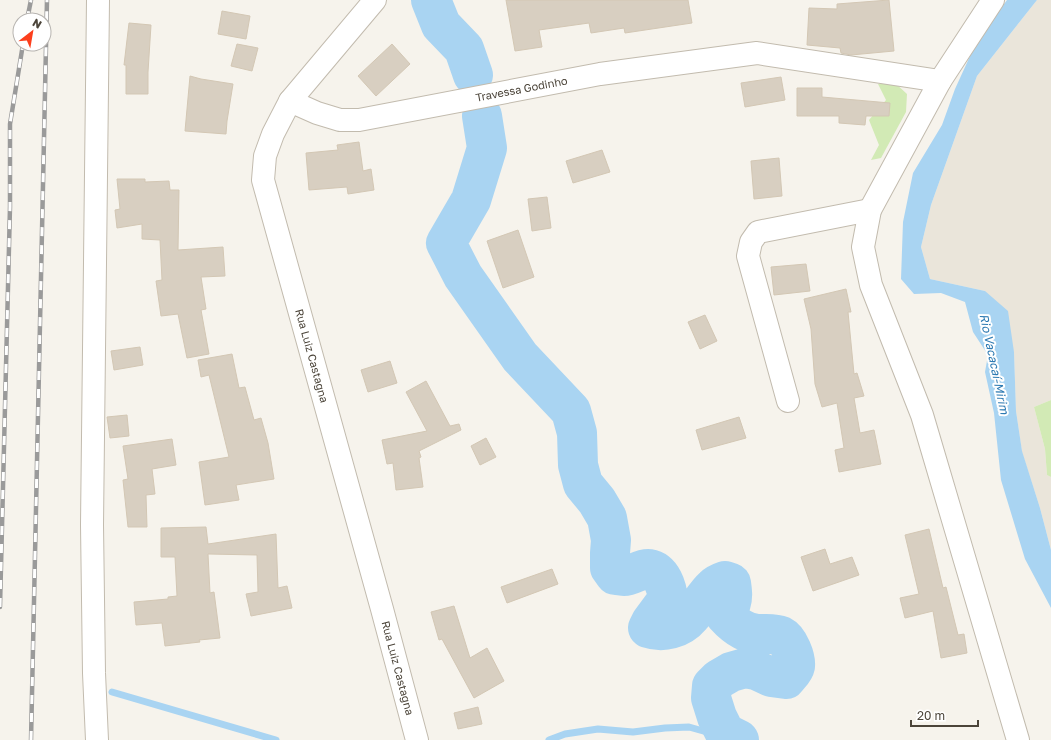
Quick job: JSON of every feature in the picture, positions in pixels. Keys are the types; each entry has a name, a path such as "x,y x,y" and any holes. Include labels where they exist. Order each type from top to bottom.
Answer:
{"street":[{"path":"97,740 94,673 92,525 98,0"},
{"name":"Rua Luiz Castagna","path":"375,0 290,101 273,134 265,156 263,180 378,593 417,740"},
{"path":"993,0 940,80 870,210 863,247 871,285 922,415 1018,740"},
{"name":"Travessa Godinho","path":"290,101 317,113 340,120 359,120 600,74 757,53 940,80"},
{"path":"788,400 748,256 751,242 758,232 870,210"}],"shaded area":[{"path":"1037,0 1051,0 1051,400 1034,407 1045,449 1047,475 1051,477 1051,550 1040,508 1022,452 1016,411 1014,352 985,291 930,279 921,247 931,205 977,76"}],"green space":[{"path":"895,83 907,94 906,112 881,158 871,160 879,145 869,120 886,100 878,84"},
{"path":"1051,400 1051,477 1047,475 1045,449 1034,407"}],"water":[{"name":"Rio Vacacaí-Mirim","path":"1007,0 1037,0 977,76 931,205 921,247 930,279 985,291 1008,311 1014,352 1016,411 1022,451 1040,508 1051,550 1051,608 1025,559 1001,480 994,413 985,372 988,355 973,332 965,302 941,293 914,294 901,279 903,222 913,173 942,125 955,89 976,43"}],"building":[{"path":"506,0 688,0 692,23 625,33 624,28 591,33 589,23 539,30 542,47 515,51"},
{"path":"889,0 894,51 851,55 841,53 840,48 807,45 809,8 837,9 837,4"},
{"path":"222,11 250,16 246,39 218,34"},
{"path":"129,23 151,25 148,94 126,94 126,65 124,65"},
{"path":"237,44 258,48 252,71 231,66"},
{"path":"392,44 410,64 376,96 358,76"},
{"path":"190,76 233,84 226,134 185,131"},
{"path":"781,77 785,100 745,107 741,83"},
{"path":"797,88 822,88 822,97 890,103 889,116 866,116 865,125 839,123 839,116 797,116"},
{"path":"359,142 363,171 371,169 374,190 348,194 347,187 309,190 306,153 338,150 337,145"},
{"path":"602,150 610,172 573,183 566,161"},
{"path":"779,158 782,196 754,199 751,161"},
{"path":"117,179 145,179 145,182 169,181 170,190 179,190 178,250 223,247 225,276 201,277 206,309 201,310 209,354 187,358 178,314 161,316 156,281 162,280 160,240 142,239 142,224 117,228 115,210 120,209"},
{"path":"547,197 551,228 532,231 528,199"},
{"path":"518,230 534,277 503,288 487,241"},
{"path":"806,264 810,291 774,295 771,267"},
{"path":"846,289 851,312 848,312 854,374 857,373 864,396 854,398 860,433 874,430 881,464 839,472 835,450 844,448 837,403 822,407 815,384 811,329 804,299"},
{"path":"705,315 717,341 700,349 688,322"},
{"path":"140,347 143,365 114,370 111,351"},
{"path":"232,354 239,388 245,387 254,420 261,418 268,443 274,479 236,485 239,500 205,505 199,462 229,457 209,375 201,377 198,360"},
{"path":"390,361 397,383 368,392 361,370"},
{"path":"426,381 450,426 459,424 461,430 419,451 421,457 419,458 423,487 396,490 393,463 387,464 382,440 427,431 406,392"},
{"path":"127,415 129,436 110,438 107,417"},
{"path":"739,417 746,438 702,450 696,430"},
{"path":"486,438 496,457 480,465 471,446"},
{"path":"172,439 176,465 152,469 155,494 146,495 147,527 128,527 123,480 128,479 123,446"},
{"path":"206,527 208,544 276,534 278,588 287,586 292,608 251,616 246,594 258,592 257,555 208,554 210,593 214,592 220,638 165,646 162,623 136,625 134,602 168,599 168,597 177,596 175,557 161,557 161,528"},
{"path":"929,529 943,588 946,587 958,635 964,634 967,653 941,658 933,611 905,618 900,598 919,594 905,535"},
{"path":"825,549 830,564 852,557 859,575 813,591 801,557"},
{"path":"552,569 558,584 507,603 501,587"},
{"path":"454,606 470,658 487,648 504,681 474,698 442,639 439,640 431,612"},
{"path":"478,707 482,724 458,729 454,713"}],"waterway":[{"path":"431,0 441,25 464,49 473,75"},
{"path":"482,116 487,148 471,200 446,243 463,276 520,357 571,411 577,433 578,465 583,484 597,501 607,518 611,540 610,568 615,575 627,576 649,569 654,570 660,576 665,585 668,599 648,628 665,630 682,624 691,616 711,590 725,581 731,583 732,591 731,603 725,615 740,628 754,634 773,634 781,636 787,641 791,650 795,666 793,671 786,679 771,677 756,670 745,668 731,672 719,679 712,686 711,698 717,717 725,733 739,740"},
{"path":"112,692 276,740"},
{"path":"549,740 565,734 598,729 633,732 689,727 735,738"}],"railway":[{"path":"29,12 31,0"},
{"path":"31,740 47,0"},
{"path":"0,607 10,207 10,124 22,52"}]}
